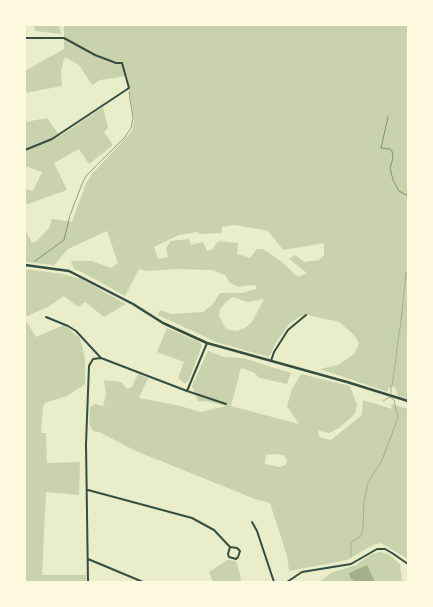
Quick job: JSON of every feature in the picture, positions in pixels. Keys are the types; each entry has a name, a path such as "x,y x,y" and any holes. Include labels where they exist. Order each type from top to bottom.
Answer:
{"main road":[{"path":"25,265 69,271 133,304 163,323 207,343 347,382 408,402"}],"street":[{"path":"25,38 64,38 95,55 116,63 122,63 129,88 52,139 25,150"},
{"path":"46,316 76,331 101,358 226,404"},
{"path":"271,362 274,352 288,330 306,316"},
{"path":"187,391 207,343"},
{"path":"88,582 86,444 89,366 93,359 101,358"},
{"path":"87,490 192,518 214,530 230,547 240,550 236,559 229,557 230,547"},
{"path":"252,522 257,531 274,582"},
{"path":"287,582 302,572 351,564 377,548 385,549 408,564"},
{"path":"88,558 142,582"}],"path":[{"path":"31,265 64,240 86,176 125,137 131,128 129,88"},
{"path":"388,117 381,148 392,151 393,158 390,168 393,180 399,191 408,196"}],"shaded area":[{"path":"34,25 59,25 61,34 35,31"},
{"path":"64,25 408,25 408,399 398,396 395,387 388,388 388,392 320,369 338,365 354,354 359,343 354,335 339,322 308,315 301,316 290,323 275,344 269,357 216,342 158,315 160,310 171,314 203,312 212,305 220,293 243,293 256,289 256,286 239,287 230,283 225,275 212,270 177,269 147,271 139,269 125,296 74,269 71,261 92,261 111,268 118,263 107,231 68,249 54,265 25,262 25,229 32,243 38,240 49,228 52,219 72,222 86,183 132,131 134,120 127,76 100,80 92,85 79,65 65,57 61,70 62,86 25,93 25,71 64,49","holes":["235,225 268,231 283,250 324,243 324,255 319,260 304,262 295,255 289,259 307,273 298,277 282,262 263,249 257,249 250,258 237,254 238,243 218,241 212,250 207,251 203,242 191,245 189,239 171,241 166,248 168,257 158,259 154,247 179,235 198,232 199,234 222,233 222,227","233,297 247,302 264,299 252,322 245,328 236,331 226,329 219,316 220,309"]},
{"path":"103,107 108,128 104,132 112,146 89,164 79,149 54,163 67,190 25,205 25,189 33,191 42,172 25,166 25,122 47,118 60,136"},
{"path":"25,269 63,274 81,279 126,304 104,317 85,302 78,307 64,296 48,307 25,317"},
{"path":"25,319 36,337 64,325 80,338 84,354 85,384 67,396 45,403 43,407 41,433 46,433 47,463 80,462 79,495 46,492 42,575 86,575 86,582 25,582"},
{"path":"167,328 202,345 189,380 185,384 178,378 184,362 157,352"},
{"path":"208,351 224,357 243,358 291,373 287,384 260,378 253,372 241,368 231,406 299,424 287,406 292,389 301,374 350,386 357,405 355,414 339,428 329,433 318,430 319,437 331,440 362,415 363,400 392,409 391,404 408,409 408,559 381,543 375,544 347,560 289,571 287,556 270,503 255,499 136,451 99,432 93,431 89,424 90,407 95,404 103,406 106,395 104,380 121,382 127,389 132,387 138,374 148,378 139,398 201,412 226,406 198,401 192,386","holes":["266,455 283,455 287,459 286,465 279,467 265,464"]},
{"path":"379,552 388,554 400,564 402,582 319,582 331,573 356,565 370,555"},
{"path":"227,560 236,561 241,582 213,582 209,572"},
{"path":"367,565 375,582 356,582 350,578 349,573"}],"waterway":[{"path":"401,321 406,273"},
{"path":"398,340 401,322"},
{"path":"396,357 398,341"},
{"path":"392,385 396,359"},
{"path":"391,386 391,393"},
{"path":"351,556 351,542 361,536 364,501 368,483 382,460 398,418 394,400 390,397 383,401"}]}
